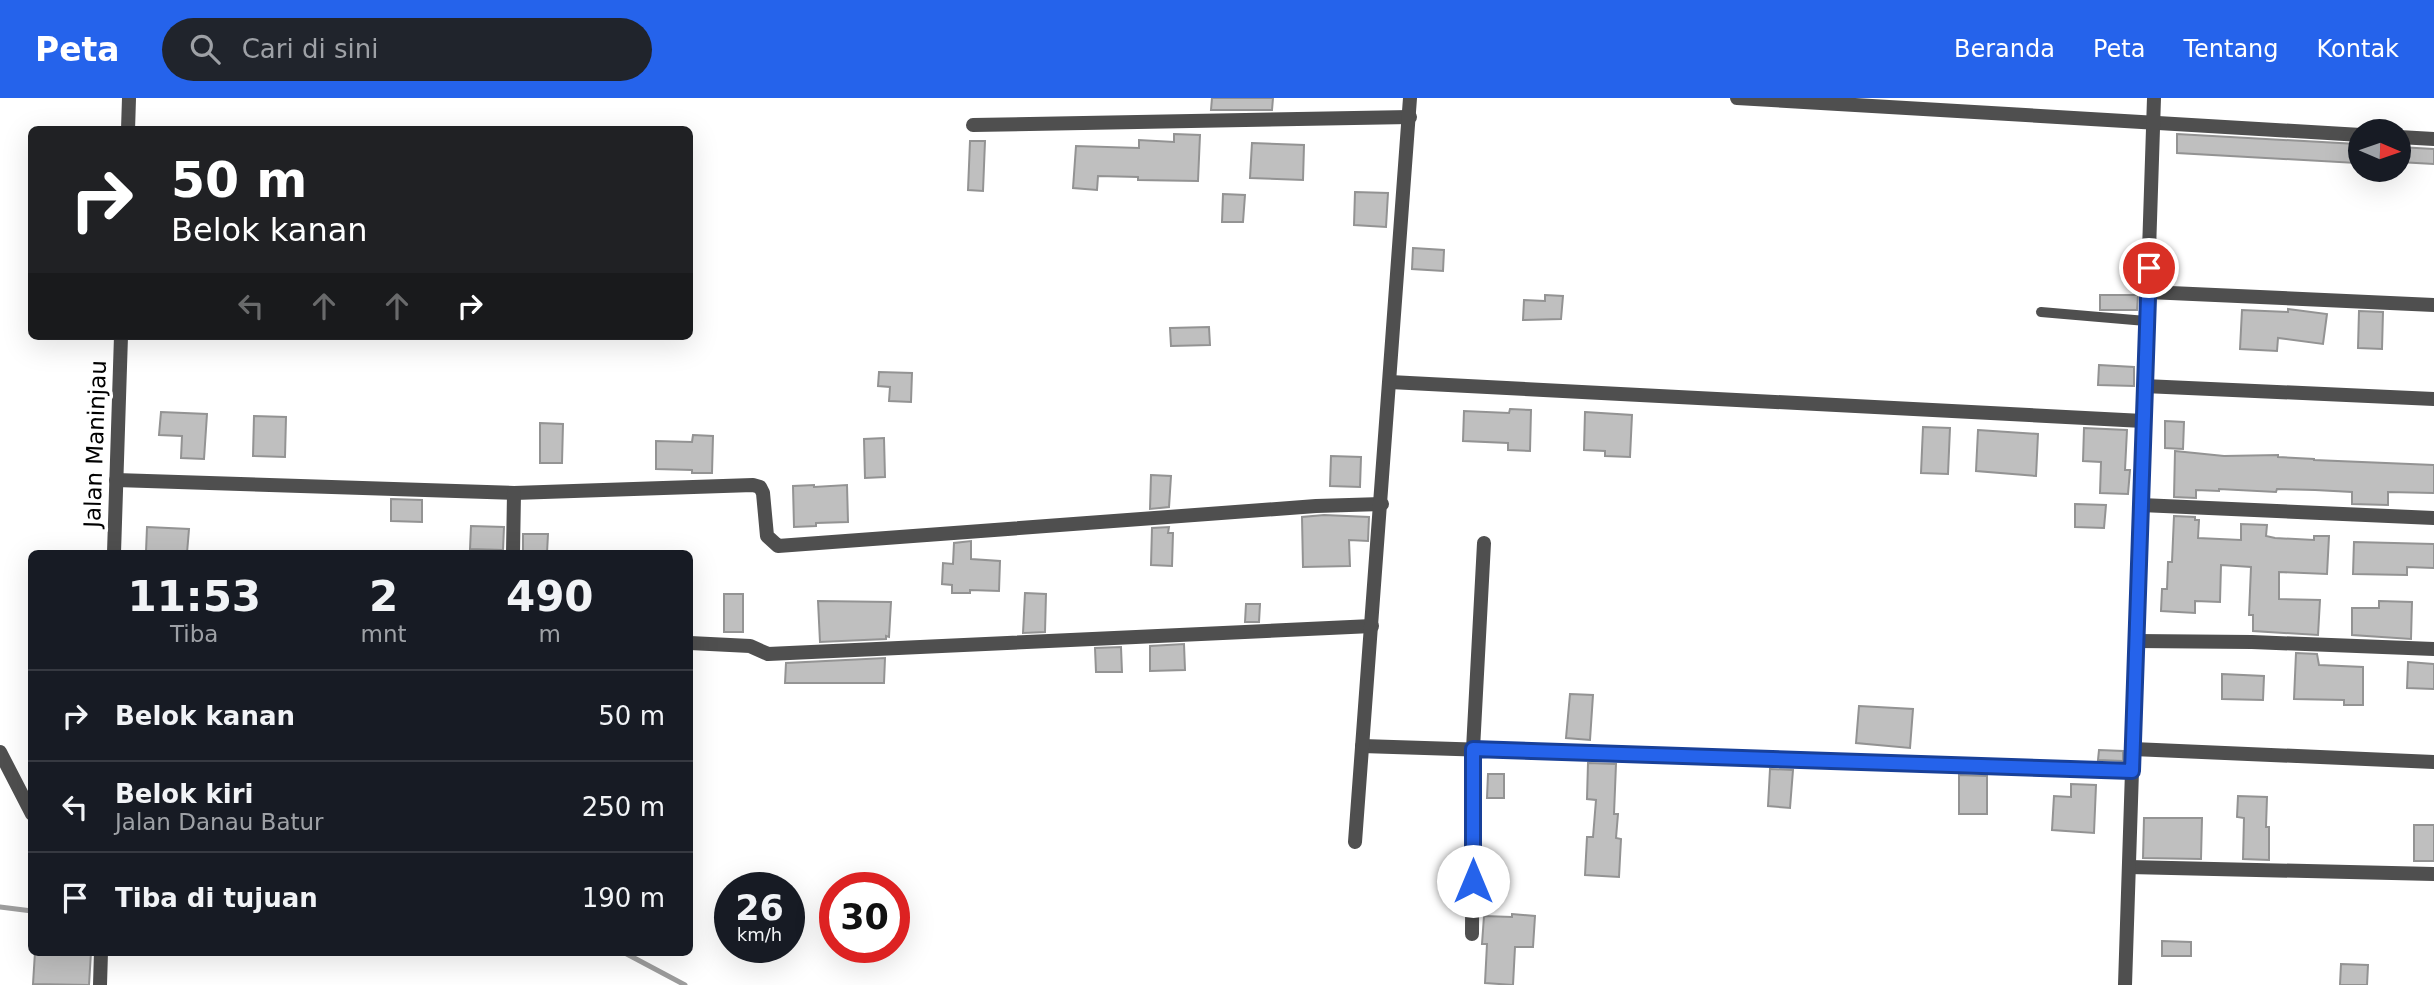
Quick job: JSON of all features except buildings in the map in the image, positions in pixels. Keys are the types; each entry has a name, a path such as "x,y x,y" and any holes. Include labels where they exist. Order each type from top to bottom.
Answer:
{"street":[{"path":"128,126 129,98"},
{"path":"1355,842 1410,98"},
{"path":"1737,98 2348,134"},
{"path":"2125,985 2154,98"},
{"path":"972,125 1410,117"},
{"path":"2412,138 2434,139"},
{"path":"2148,292 2434,305"},
{"name":"Jalan Maninjau","path":"114,550 121,340"},
{"path":"1390,382 2143,421"},
{"path":"2144,386 2434,399"},
{"path":"116,481 514,493 760,487 763,493 767,536 778,546 1316,506 1382,504"},
{"path":"513,550 514,493"},
{"path":"2141,505 2434,518"},
{"path":"1472,934 1473,749 1483,543"},
{"path":"693,643 750,646 768,654 1372,626"},
{"path":"2136,641 2252,642 2434,649"},
{"path":"1362,746 2132,771"},
{"path":"2133,749 2434,762"},
{"path":"0,752 28,806"},
{"path":"2129,867 2434,874"},
{"path":"100,985 101,956"}],"lane":[{"path":"2041,312 2146,321"}],"waterway":[{"path":"0,907 28,910"},
{"path":"631,956 685,985"}],"route":[{"path":"1473,881 1473,749 2132,771 2149,268"}]}
